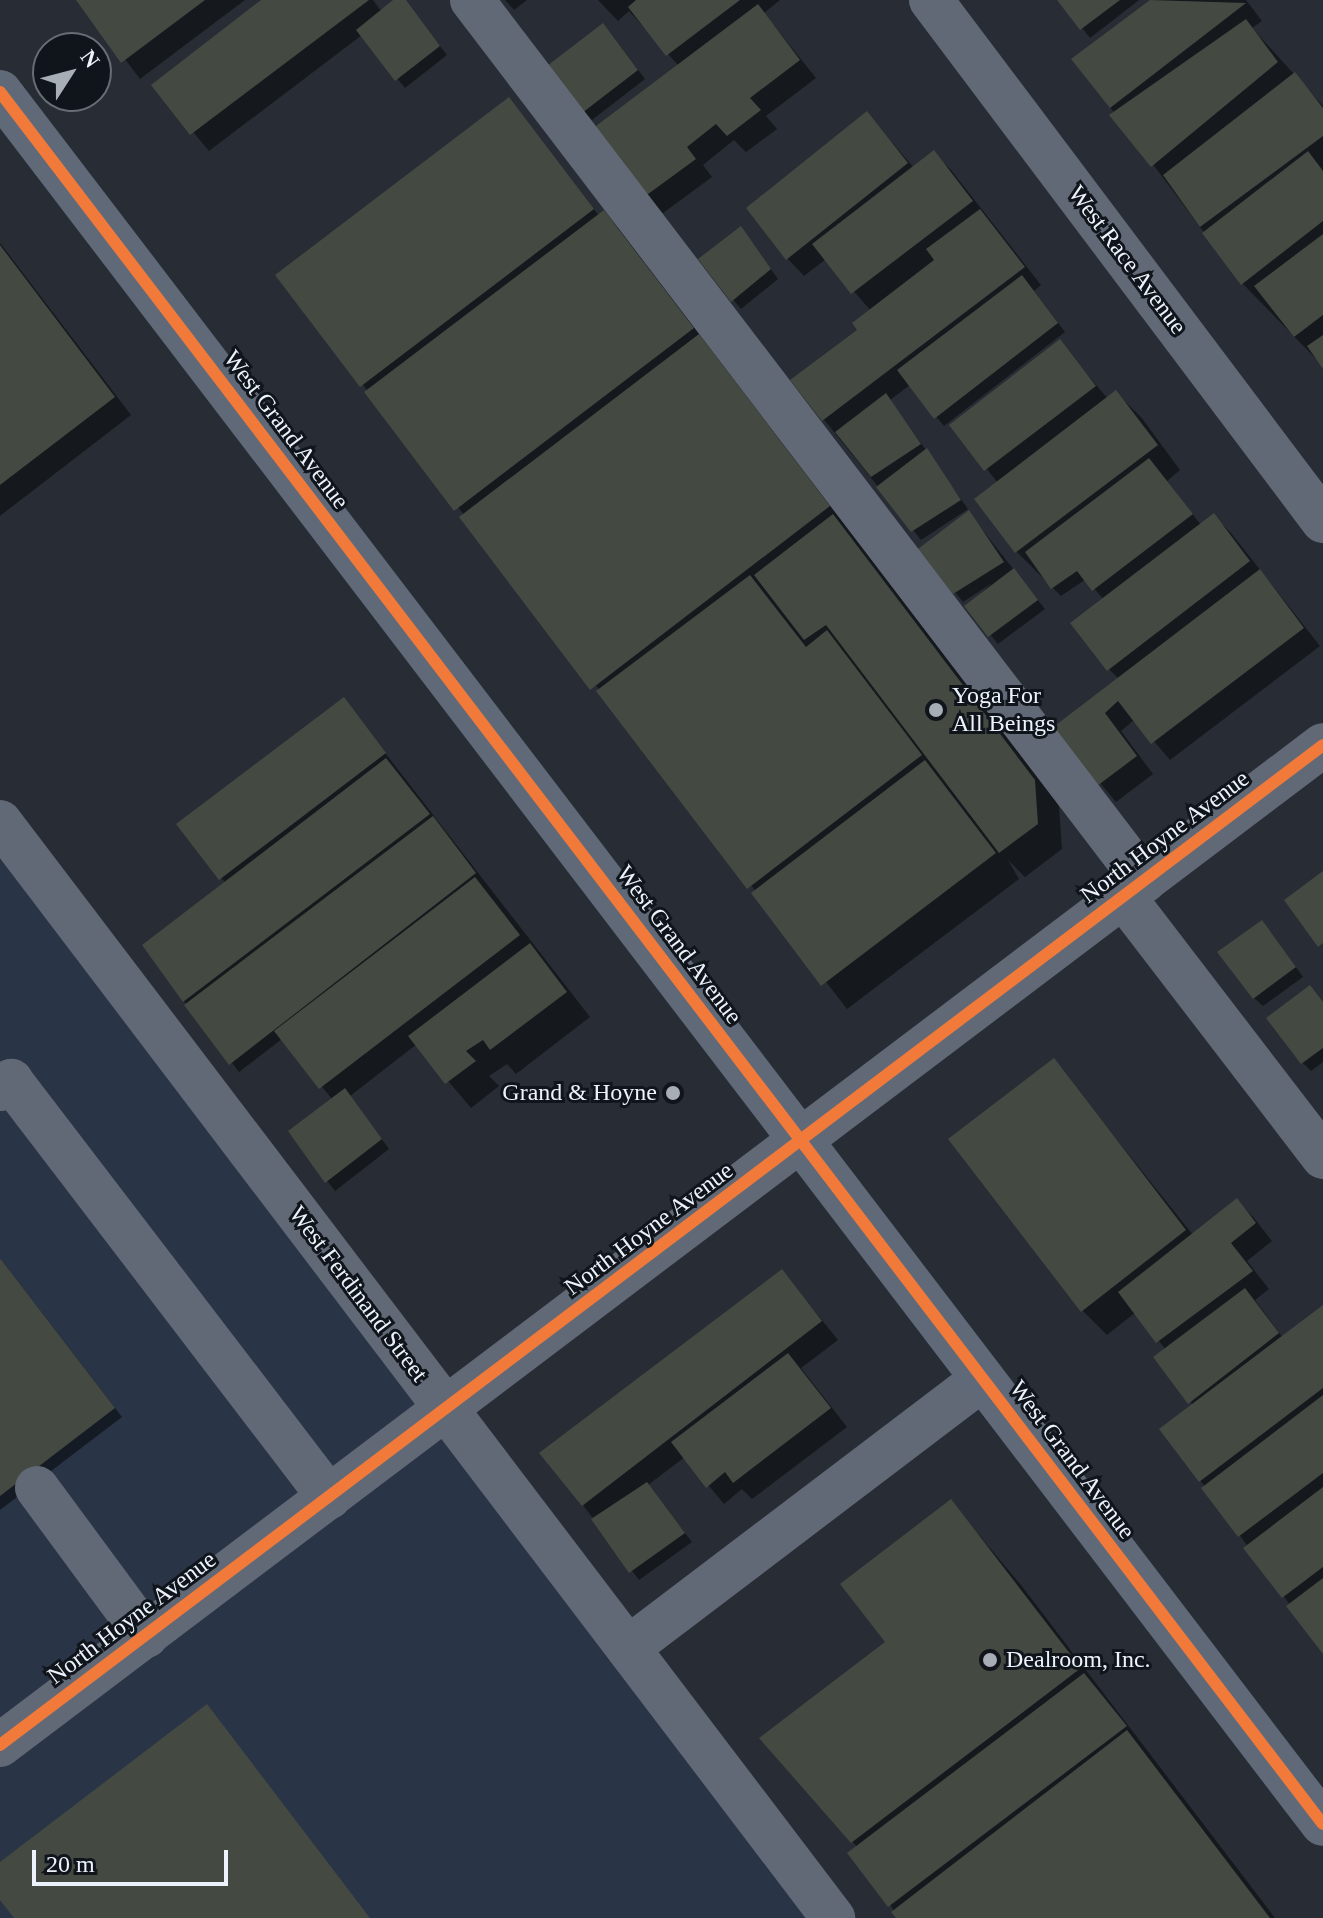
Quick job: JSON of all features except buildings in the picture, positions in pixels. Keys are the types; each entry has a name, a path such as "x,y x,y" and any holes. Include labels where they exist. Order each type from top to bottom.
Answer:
{"main road":[{"name":"West Grand Avenue","path":"0,92 1323,1824"}],"street":[{"path":"472,0 1133,888 1323,1157"},
{"name":"West Race Avenue","path":"931,0 1323,521"},
{"name":"North Hoyne Avenue","path":"0,1745 1323,745"},
{"name":"West Ferdinand Street","path":"0,822 833,1918"},
{"path":"0,1089 11,1081 329,1497"},
{"path":"628,1648 983,1379"},
{"path":"37,1488 146,1636"}],"shaded area":[{"path":"0,812 847,1918 0,1918"}],"cycle path":[{"path":"0,92 1323,1824"},
{"path":"0,1745 1323,745"}],"place":[{"name":"Yoga For All Beings","path":"936,710"},
{"name":"Grand & Hoyne","path":"673,1093"},
{"name":"Dealroom, Inc.","path":"990,1660"}]}
